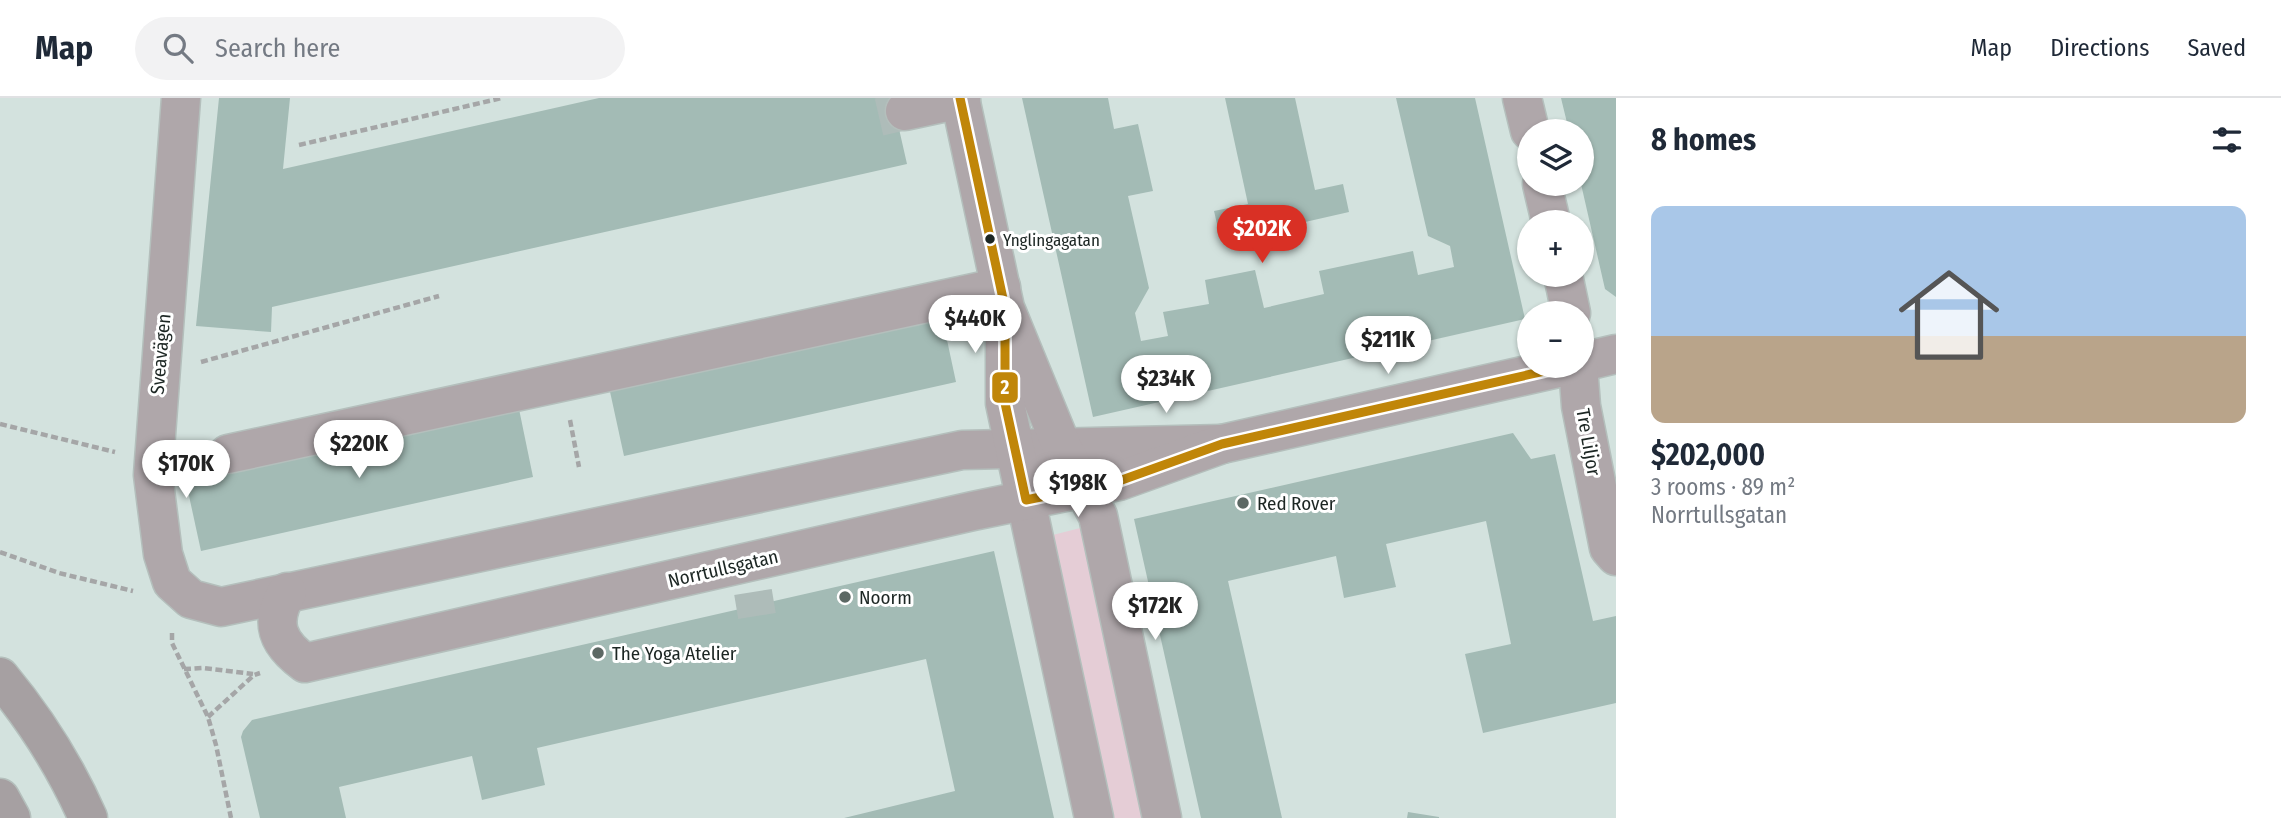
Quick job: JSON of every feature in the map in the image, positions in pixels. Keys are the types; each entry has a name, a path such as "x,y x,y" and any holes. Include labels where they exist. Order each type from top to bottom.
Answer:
{"main road":[{"path":"0,677 23,705 82,804"},
{"path":"0,798 11,818"}],"street":[{"name":"Sveavägen","path":"181,98 153,475 163,554 172,582 191,599"},
{"path":"1522,98 1527,119"},
{"path":"905,111 960,99 1003,297 1062,447 1098,516 1162,818"},
{"path":"1003,297 1005,403 1094,818"},
{"path":"228,454 1003,297"},
{"path":"1594,360 1616,355"},
{"name":"Norrtullsgatan","path":"286,592 278,607 277,630 288,651 305,663 750,577 1026,500 1119,481 1222,444 1517,377"},
{"name":"Tre Liljor","path":"1580,378 1581,406 1609,548 1616,556"},
{"name":"Norrtullsgatan","path":"191,599 221,607 962,450 1222,444"}],"path":[{"path":"299,145 502,98"},
{"path":"159,371 439,296"},
{"path":"0,424 120,454"},
{"path":"0,552 59,573 144,594"},
{"path":"208,717 254,674 203,668 184,669 208,717 230,818"}],"shaded area":[{"path":"1092,525 1155,818 1102,818 1041,538"}],"building":[{"path":"219,98 290,98 283,169 599,98 892,98 907,164 272,307 271,332 196,326"},
{"path":"1022,98 1108,98 1114,129 1138,124 1153,191 1128,196 1149,288 1135,313 1141,341 1168,336 1163,312 1209,304 1205,280 1255,270 1264,308 1324,294 1319,271 1413,251 1418,275 1454,267 1450,246 1428,236 1396,98 1475,98 1521,301 1517,301 1517,321 1093,417"},
{"path":"1225,98 1295,98 1315,190 1343,184 1349,212 1221,241 1214,211 1248,204"},
{"path":"1561,98 1616,98 1616,297 1605,289 1594,241 1594,210 1587,210 1584,196 1594,196 1594,119 1566,119"},
{"path":"941,312 956,382 624,456 609,387"},
{"path":"519,409 533,477 201,551 186,482"},
{"path":"1513,433 1531,459 1555,454 1593,621 1616,616 1616,703 1483,733 1465,654 1511,644 1486,521 1386,544 1396,587 1344,598 1336,556 1228,581 1282,818 1201,818 1134,519"},
{"path":"994,551 1054,818 844,818 955,791 926,659 537,748 545,785 482,800 472,756 339,787 346,818 260,818 241,737 252,720"},
{"path":"1408,812 1439,817 1439,818 1407,818"}],"tunnel":[{"path":"879,117 905,111"},
{"path":"753,592 757,616"}],"transit line":[{"name":"2","path":"960,98 1005,308 1005,403 1026,500 1119,481 1222,444 1517,377"}],"place":[{"name":"Ynglingagatan","path":"990,239"},
{"name":"Red Rover","path":"1243,503"},
{"name":"Noorm","path":"845,597"},
{"name":"The Yoga Atelier","path":"598,653"}]}
